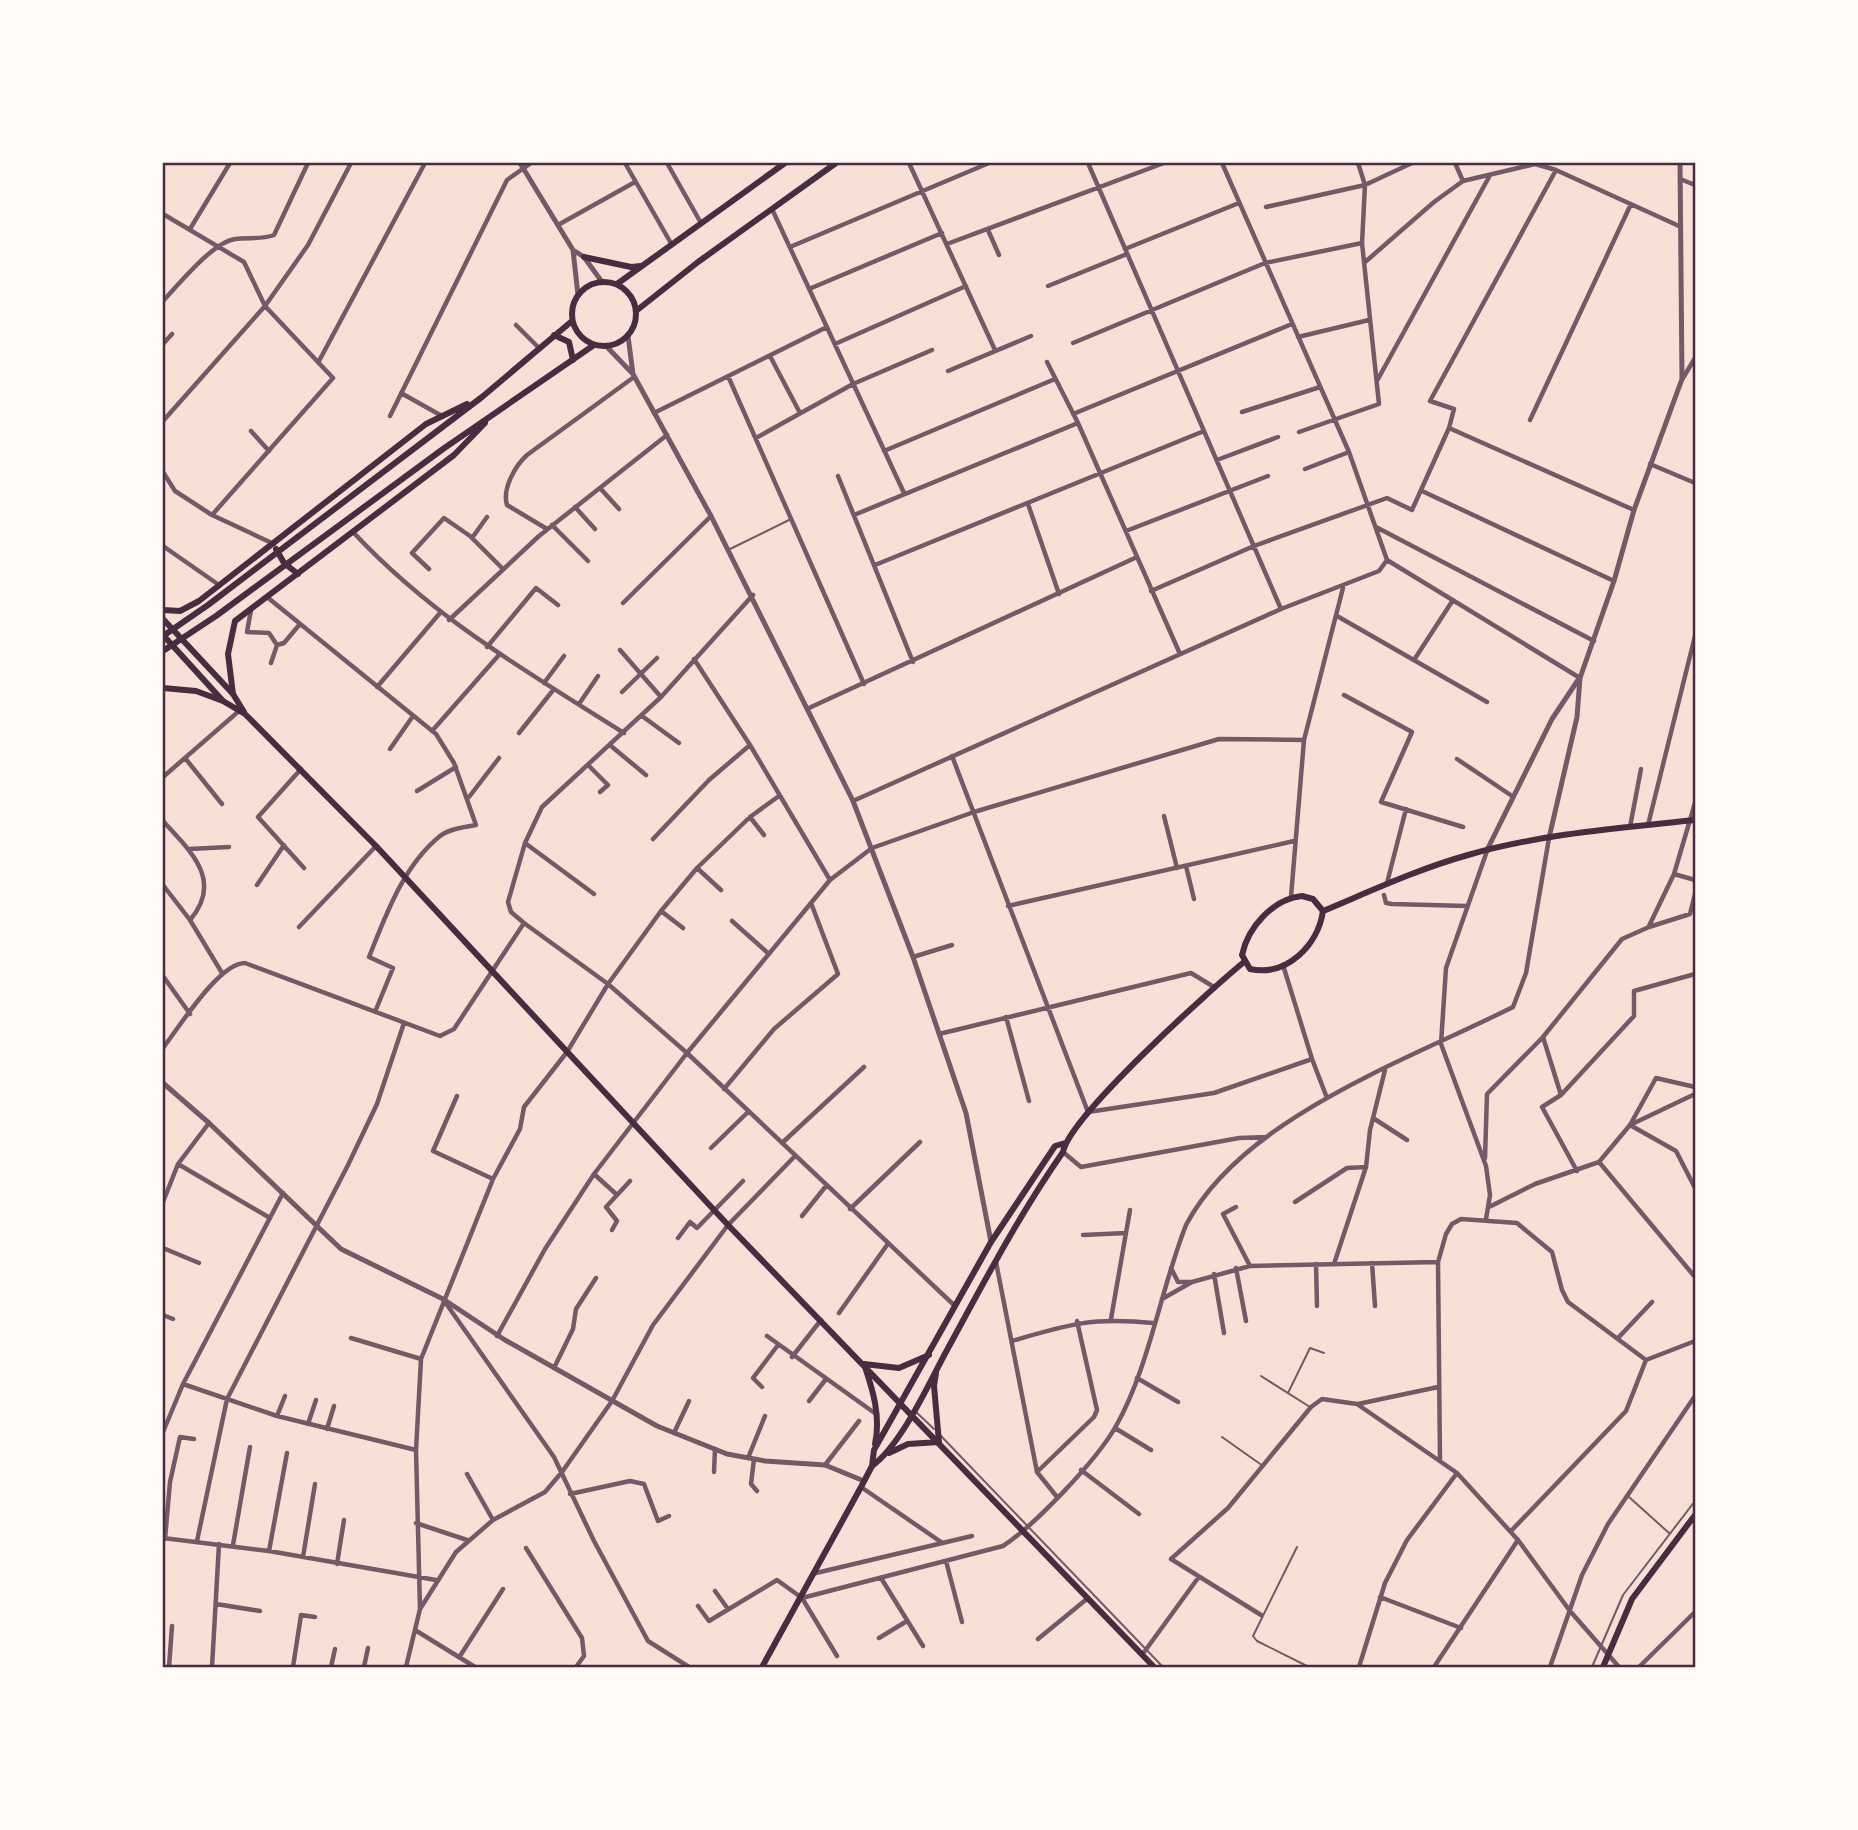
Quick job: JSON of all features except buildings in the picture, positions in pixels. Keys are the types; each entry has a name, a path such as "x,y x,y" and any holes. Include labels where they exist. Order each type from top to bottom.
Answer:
{"main road":[{"path":"617,284 785,163"},
{"path":"636,311 836,163"},
{"path":"584,257 631,267 643,266"},
{"path":"602,282 617,284 630,295 636,311 636,320 628,336 606,346 594,345 577,331 572,321 573,305 578,295 587,286 602,282"},
{"path":"223,701 163,635 282,549 482,397 572,321"},
{"path":"554,335 569,342 572,360"},
{"path":"163,651 290,562 443,449 594,345"},
{"path":"163,610 180,611 220,585 426,424 482,397"},
{"path":"233,694 228,654 231,627 251,608 454,455 495,413"},
{"path":"274,544 284,563 298,574"},
{"path":"163,619 233,694 242,712"},
{"path":"163,688 195,691 223,701 242,712 302,769 728,1225 1027,1530 1088,1598 1144,1652 1154,1667"},
{"path":"1323,911 1313,899 1291,897 1277,905 1250,933 1242,955 1244,962 1250,969 1259,971 1283,965 1300,955 1314,939 1323,911 1387,884 1487,850 1549,838 1693,821"},
{"path":"884,1457 937,1368 1026,1206 1063,1152 1065,1143 1088,1112 1214,987 1244,962"},
{"path":"874,1450 991,1242 1055,1146 1065,1143"},
{"path":"864,1364 899,1368 930,1354"},
{"path":"764,1666 872,1466 876,1415 873,1389 864,1364"},
{"path":"937,1368 933,1386 939,1443"},
{"path":"872,1466 894,1448 908,1444 939,1443"},
{"path":"1603,1667 1632,1599 1695,1515"}],"street":[{"path":"190,229 230,163"},
{"path":"163,301 219,245 234,239 261,239 274,235 308,163"},
{"path":"163,421 265,306 308,244 351,163"},
{"path":"319,361 425,163"},
{"path":"390,416 507,180 522,165 531,163"},
{"path":"625,163 671,245"},
{"path":"667,163 701,224"},
{"path":"909,163 995,350"},
{"path":"790,247 989,163"},
{"path":"1088,163 1281,609"},
{"path":"947,244 1164,163"},
{"path":"1222,163 1349,452 1387,560 1580,678"},
{"path":"1299,432 1379,404 1378,380 1368,320 1362,243 1365,185 1358,163"},
{"path":"1266,207 1365,185 1412,163"},
{"path":"1455,163 1463,181"},
{"path":"1681,163 1679,226 1682,379"},
{"path":"1364,262 1434,202 1463,181 1535,164 1556,170 1679,226"},
{"path":"522,165 573,250 578,295"},
{"path":"1151,591 1254,545 1387,498 1412,510 1449,428 1454,409 1430,401 1556,170"},
{"path":"1378,380 1489,177"},
{"path":"1679,179 1695,185"},
{"path":"558,225 635,182"},
{"path":"1048,286 1239,203"},
{"path":"1530,420 1632,204"},
{"path":"772,209 904,493"},
{"path":"163,214 244,262 265,306 333,378 212,515"},
{"path":"988,230 999,255"},
{"path":"809,289 942,233"},
{"path":"1073,343 1265,263 1362,243"},
{"path":"573,250 584,257 602,282"},
{"path":"835,344 966,286"},
{"path":"1298,337 1368,320"},
{"path":"1073,414 1292,324"},
{"path":"516,325 539,348"},
{"path":"654,413 827,327"},
{"path":"163,344 172,334"},
{"path":"628,336 633,376"},
{"path":"948,371 1031,336"},
{"path":"606,346 633,376 711,516 853,801 913,957 966,1113 991,1242"},
{"path":"756,438 853,384 933,349"},
{"path":"770,355 800,413"},
{"path":"1486,1166 1441,1044 1447,968 1487,850 1552,719 1580,678 1614,581 1650,464 1682,379 1695,358"},
{"path":"1047,362 1078,423 1180,654"},
{"path":"588,561 549,527 507,505 506,489 527,455 633,376"},
{"path":"728,376 864,684"},
{"path":"884,451 1055,379"},
{"path":"1242,412 1321,387"},
{"path":"401,393 442,416"},
{"path":"854,515 1078,423"},
{"path":"1449,428 1634,510"},
{"path":"251,431 269,451"},
{"path":"874,565 1204,431"},
{"path":"449,620 549,527 667,435"},
{"path":"1217,460 1278,437"},
{"path":"1305,469 1349,452"},
{"path":"1650,464 1695,483"},
{"path":"163,472 174,491 212,515 274,544"},
{"path":"838,476 913,662"},
{"path":"1125,531 1268,476"},
{"path":"600,488 619,509"},
{"path":"1422,491 1614,581"},
{"path":"1028,504 1059,594"},
{"path":"575,507 596,529"},
{"path":"623,603 711,516"},
{"path":"472,538 487,517"},
{"path":"429,569 412,553 444,518 472,538 502,568"},
{"path":"1376,527 1594,641"},
{"path":"353,532 381,562 449,620 498,656 624,733"},
{"path":"163,547 220,585"},
{"path":"809,708 1137,557"},
{"path":"853,801 1281,609 1379,571 1387,560"},
{"path":"1291,897 1304,740 1343,587"},
{"path":"487,648 536,588 558,605"},
{"path":"752,595 661,698 542,807 525,843 509,902 511,912 608,984 687,1054 887,1245 956,1307"},
{"path":"267,597 432,731 456,767 476,825 440,836 405,878 369,957 393,968 375,1012"},
{"path":"1415,660 1453,600"},
{"path":"251,608 247,632 270,633 277,645 271,663"},
{"path":"377,687 440,613"},
{"path":"1337,616 1487,702"},
{"path":"277,645 284,643 300,624"},
{"path":"1648,825 1695,636"},
{"path":"620,650 661,698"},
{"path":"432,731 498,656"},
{"path":"544,683 564,656"},
{"path":"622,692 657,658"},
{"path":"694,659 750,745 830,880"},
{"path":"579,704 598,677"},
{"path":"802,1598 1003,1546 1027,1530 1115,1427 1137,1378 1186,1225 1206,1192 1269,1137 1328,1098 1513,1007 1525,974 1549,838 1577,717 1580,678"},
{"path":"519,733 554,689"},
{"path":"1345,695 1412,732 1381,802 1463,827"},
{"path":"163,777 242,712"},
{"path":"390,749 413,716"},
{"path":"642,716 679,743"},
{"path":"497,1336 545,1249 594,1174 635,1125 687,1054 830,880 872,848 974,812 1219,740 1304,740"},
{"path":"653,839 709,780 750,745"},
{"path":"611,746 646,775"},
{"path":"952,756 1088,1112 1214,1093 1312,1059"},
{"path":"185,758 222,804"},
{"path":"468,798 499,758"},
{"path":"1457,760 1513,796"},
{"path":"589,766 608,785 600,792"},
{"path":"417,791 456,767"},
{"path":"302,769 258,817 304,868"},
{"path":"1630,828 1642,769"},
{"path":"420,1609 417,1576 416,1450 421,1359 443,1298 493,1179 520,1129 524,1107 567,1052 608,984 661,911 697,868 750,817 779,796"},
{"path":"1649,926 1674,874 1693,821 1695,803"},
{"path":"1387,884 1406,809"},
{"path":"750,817 764,835"},
{"path":"1164,817 1177,868"},
{"path":"163,821 199,864 205,886 201,908 190,920"},
{"path":"1008,906 1294,841"},
{"path":"525,843 594,894"},
{"path":"257,885 284,845"},
{"path":"299,927 376,846"},
{"path":"188,849 229,847"},
{"path":"1186,866 1194,899"},
{"path":"697,868 721,890"},
{"path":"1674,874 1695,880"},
{"path":"163,885 190,920 222,974"},
{"path":"1486,1219 1490,1195 1484,1137 1487,1094 1543,1037 1622,939 1649,926 1690,914 1695,894"},
{"path":"1384,895 1387,902 1392,904 1467,906"},
{"path":"724,1089 774,1029 838,974 838,967 811,903"},
{"path":"661,911 683,928"},
{"path":"732,921 769,954"},
{"path":"163,1048 222,974 236,963 245,963 440,1035 454,1030 524,923"},
{"path":"913,957 952,945"},
{"path":"1283,965 1312,1059 1328,1098"},
{"path":"939,1034 1191,973 1214,987"},
{"path":"1577,1171 1542,1107 1561,1095 1634,1017 1634,990 1695,974"},
{"path":"163,976 190,1014"},
{"path":"1006,1017 1029,1101"},
{"path":"197,1541 227,1399 377,1104 404,1023"},
{"path":"1543,1037 1561,1095"},
{"path":"782,1143 864,1067"},
{"path":"1334,1264 1366,1167 1373,1118 1386,1069"},
{"path":"1488,1208 1535,1184 1599,1162 1630,1125 1656,1078 1695,1087"},
{"path":"163,1084 209,1123 341,1249 443,1298 497,1336 674,1433 715,1449 751,1458 825,1465 863,1484 942,1543"},
{"path":"1630,1125 1695,1094"},
{"path":"457,1096 433,1150 493,1179"},
{"path":"711,1148 748,1112"},
{"path":"1373,1118 1408,1140"},
{"path":"163,1202 178,1164 209,1123"},
{"path":"1630,1125 1676,1151 1695,1188"},
{"path":"1063,1152 1081,1167 1239,1138 1269,1137"},
{"path":"850,1209 920,1142"},
{"path":"406,1667 420,1609 436,1580 467,1540 493,1520 545,1492 562,1472 612,1401 653,1325 728,1225 795,1156"},
{"path":"1599,1162 1693,1269 1695,1277"},
{"path":"178,1164 270,1218"},
{"path":"1295,1202 1347,1168 1366,1167"},
{"path":"594,1174 616,1194"},
{"path":"612,1230 617,1221 607,1207 630,1181"},
{"path":"678,1238 690,1222 697,1228 743,1181"},
{"path":"803,1216 826,1186"},
{"path":"163,1432 183,1384 283,1193"},
{"path":"1236,1207 1223,1214 1250,1266"},
{"path":"1111,1319 1130,1210"},
{"path":"1440,1461 1438,1262 1446,1234 1452,1224 1461,1219 1517,1223 1548,1246 1565,1298 1646,1360"},
{"path":"1083,1235 1126,1233"},
{"path":"839,1313 887,1245"},
{"path":"163,1248 199,1263"},
{"path":"995,1261 1037,1472 1057,1497"},
{"path":"1161,1299 1192,1282 1250,1266 1438,1262"},
{"path":"1372,1263 1375,1306"},
{"path":"1316,1264 1317,1306"},
{"path":"1171,1267 1178,1282 1192,1282"},
{"path":"1236,1268 1246,1321"},
{"path":"1214,1274 1224,1333"},
{"path":"554,1368 573,1329 576,1309 596,1278"},
{"path":"443,1298 562,1472 570,1494 648,1641 689,1667"},
{"path":"1619,1338 1652,1302"},
{"path":"163,1315 173,1319"},
{"path":"1012,1340 1077,1321 1111,1319 1153,1323"},
{"path":"792,1357 821,1320"},
{"path":"1037,1472 1094,1417 1097,1410 1077,1321"},
{"path":"767,1336 792,1357 876,1415"},
{"path":"351,1338 421,1359"},
{"path":"1511,1531 1626,1411 1646,1360 1695,1341"},
{"path":"762,1387 753,1378 778,1345"},
{"path":"1137,1378 1178,1402"},
{"path":"809,1401 826,1379"},
{"path":"183,1384 277,1416 416,1450"},
{"path":"1261,1615 1171,1559 1228,1508 1311,1407 1322,1399 1357,1404 1438,1387"},
{"path":"277,1416 285,1396"},
{"path":"1550,1667 1593,1554 1608,1524 1695,1396"},
{"path":"308,1424 316,1400"},
{"path":"674,1433 689,1401"},
{"path":"1357,1404 1457,1473 1511,1531 1570,1611 1619,1667"},
{"path":"327,1429 334,1406"},
{"path":"757,1491 751,1484 751,1458 765,1416"},
{"path":"825,1465 859,1422"},
{"path":"1115,1427 1151,1450"},
{"path":"194,1440 180,1437 170,1482 164,1539 233,1545 436,1580"},
{"path":"233,1545 250,1447"},
{"path":"714,1472 715,1449"},
{"path":"269,1551 287,1453"},
{"path":"1081,1470 1139,1514"},
{"path":"1359,1667 1380,1597 1407,1540 1457,1473"},
{"path":"467,1474 493,1520"},
{"path":"570,1494 630,1481 644,1484 658,1521 669,1516"},
{"path":"303,1557 315,1484"},
{"path":"337,1564 344,1520"},
{"path":"416,1523 467,1540"},
{"path":"816,1573 972,1536"},
{"path":"1434,1667 1518,1540"},
{"path":"212,1667 219,1544"},
{"path":"526,1548 582,1638 584,1656 576,1667"},
{"path":"946,1561 962,1622"},
{"path":"881,1578 923,1646"},
{"path":"1144,1652 1198,1578"},
{"path":"698,1606 709,1621 777,1580 802,1598 837,1656"},
{"path":"460,1656 503,1589"},
{"path":"715,1591 728,1609"},
{"path":"1380,1597 1461,1628"},
{"path":"1038,1639 1088,1598"},
{"path":"216,1604 260,1611"},
{"path":"1639,1667 1695,1612"},
{"path":"293,1667 301,1615 315,1617"},
{"path":"879,1638 907,1621"},
{"path":"169,1667 172,1626"},
{"path":"415,1630 475,1667"},
{"path":"364,1667 368,1648"},
{"path":"331,1667 335,1649"}],"lane":[{"path":"728,550 792,519"},
{"path":"1288,1393 1310,1348 1324,1353"},
{"path":"1261,1376 1311,1407"},
{"path":"912,1411 940,1434 1027,1530 1144,1652 1163,1667"},
{"path":"1222,1437 1264,1466"},
{"path":"1628,1496 1669,1533"},
{"path":"1592,1667 1623,1595 1695,1500"},
{"path":"1297,1547 1261,1615 1253,1636 1257,1642 1309,1667"}]}
